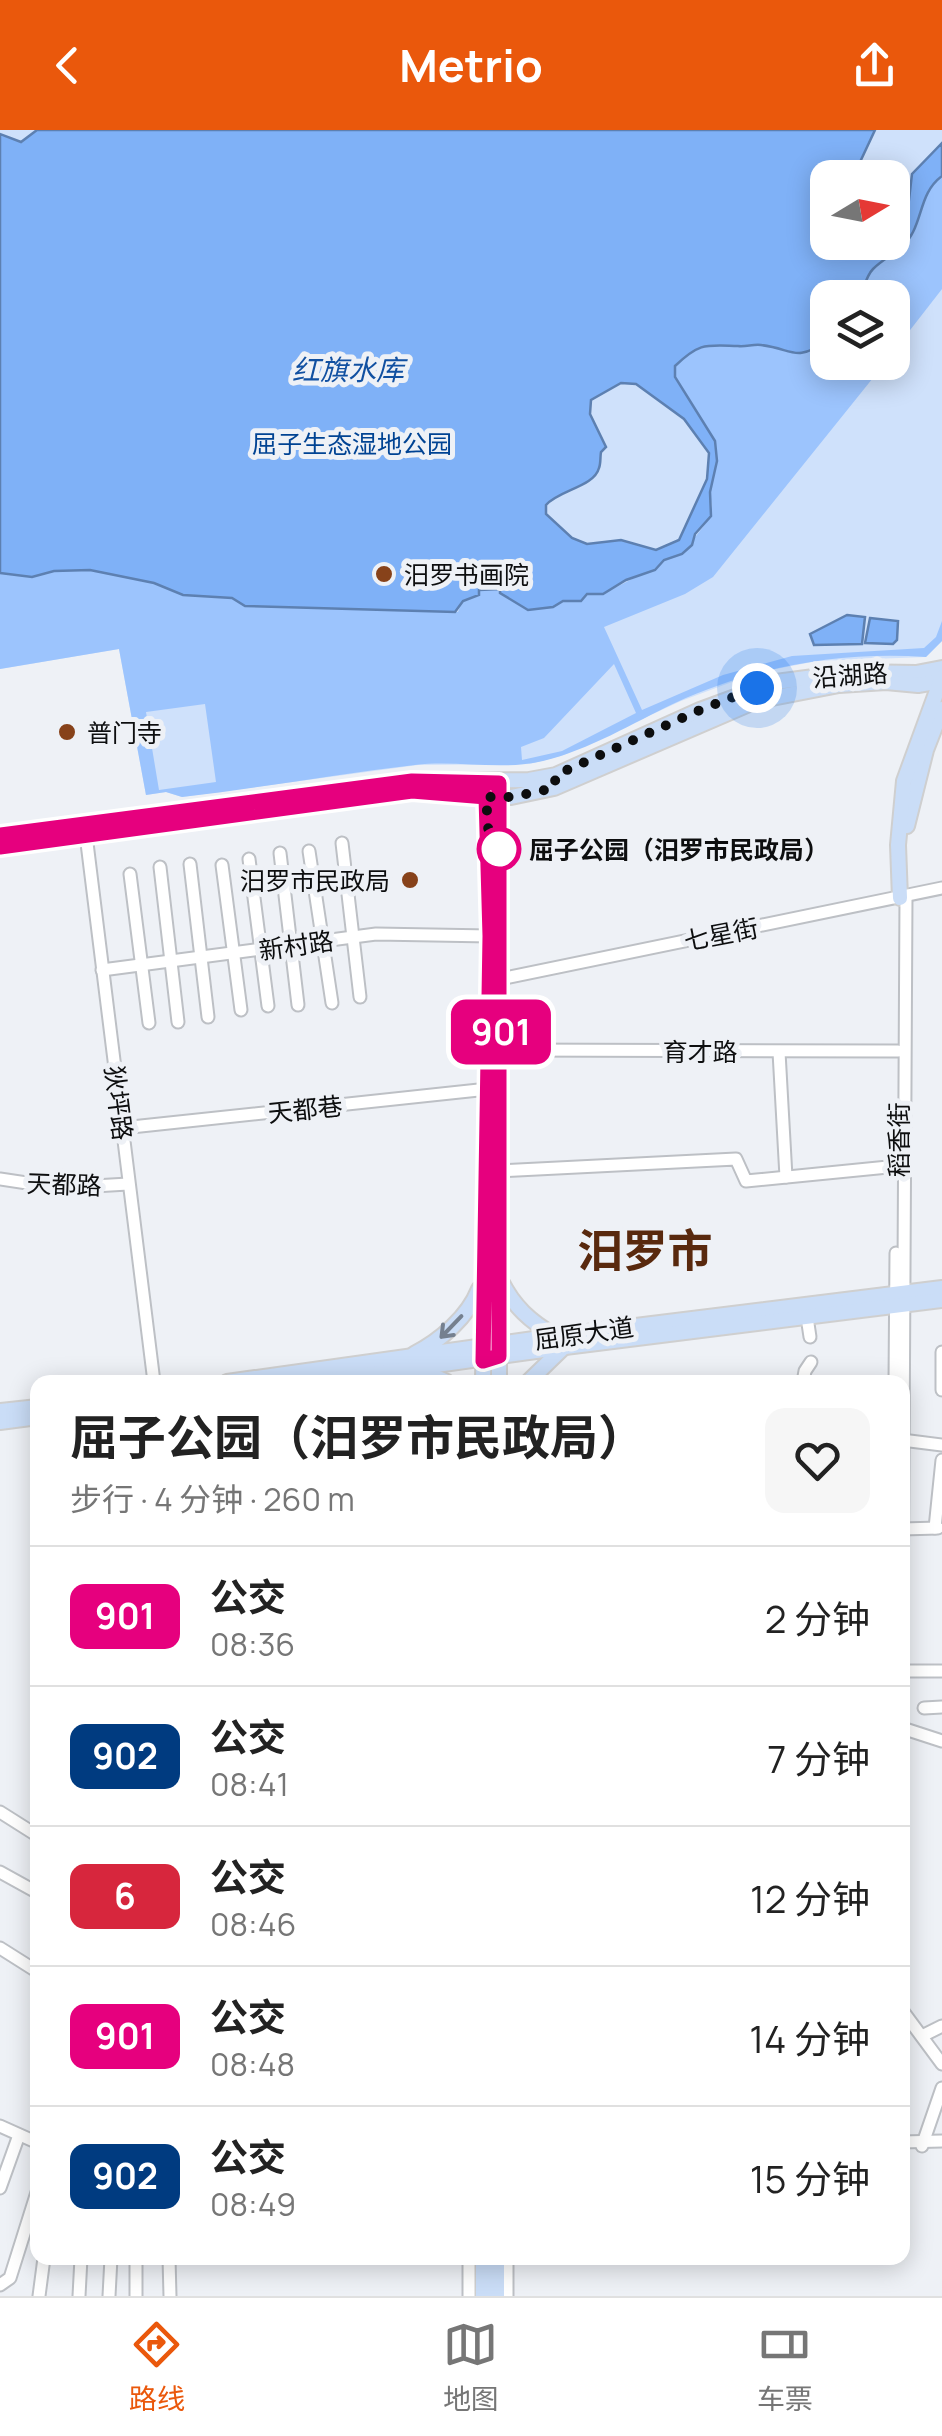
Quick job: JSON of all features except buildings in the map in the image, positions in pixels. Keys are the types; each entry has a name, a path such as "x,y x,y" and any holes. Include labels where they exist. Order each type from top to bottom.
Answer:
{"main road":[{"name":"沿湖路","path":"555,782 700,710 776,682 888,670 942,677"},
{"name":"沿湖路","path":"0,835 85,829 412,791 493,790 555,782 756,700 839,685 918,685 942,677"},
{"path":"903,898 898,845 904,780 942,677"},
{"name":"沿湖路","path":"918,685 925,696 927,714"},
{"path":"903,898 907,827 926,750 942,709"},
{"path":"482,1375 493,790"},
{"path":"493,790 501,1050 499,1375"},
{"name":"沿湖路","path":"0,847 85,829"},
{"path":"433,1375 410,1364 470,1306 482,1280"},
{"path":"500,1280 514,1305 560,1342 534,1375"},
{"name":"屈原大道","path":"560,1342 807,1317 942,1288"},
{"name":"屈原大道","path":"298,1375 410,1364 900,1299 942,1300"},
{"name":"屈原大道","path":"353,1375 410,1364"},
{"path":"0,1412 30,1408"},
{"path":"0,1422 30,1418"},
{"path":"484,2265 484,2296"},
{"path":"497,2265 497,2296"}],"street":[{"name":"狄坪路","path":"85,829 153,1375"},
{"path":"342,843 360,996"},
{"path":"309,851 332,1003"},
{"path":"280,853 298,1005"},
{"path":"250,858 268,1006"},
{"path":"190,864 208,1017"},
{"path":"222,865 242,1010"},
{"path":"160,867 178,1022"},
{"path":"130,874 149,1023"},
{"name":"七星街","path":"500,978 942,888"},
{"name":"稻香街","path":"895,1375 900,1299 898,1052 903,898"},
{"path":"902,1375 903,898"},
{"name":"新村路","path":"102,970 376,934 490,936"},
{"name":"育才路","path":"501,1050 898,1052"},
{"path":"779,1052 786,1177"},
{"name":"天都巷","path":"122,1128 488,1089"},
{"path":"499,1171 736,1159 746,1181 898,1166"},
{"name":"天都路","path":"0,1179 60,1188 128,1184"},
{"path":"807,1317 810,1337"},
{"path":"942,1352 942,1390"},
{"path":"804,1375 811,1362"},
{"path":"910,1441 942,1445"},
{"path":"910,1529 938,1528 942,1460"},
{"path":"910,1671 942,1671"},
{"path":"924,1708 942,1707"},
{"path":"910,1731 942,1741"},
{"path":"0,1804 30,1822"},
{"path":"0,1812 30,1831"},
{"path":"0,1872 30,1889"},
{"path":"0,1948 30,1967"},
{"path":"910,2020 942,2064"},
{"path":"922,2036 942,2026"},
{"path":"924,2143 942,2088"},
{"path":"0,2126 30,2140"},
{"path":"0,2188 19,2135"},
{"path":"910,2144 942,2144"},
{"path":"0,2285 10,2278 30,2214"},
{"path":"39,2296 43,2265"},
{"path":"79,2296 81,2265"},
{"path":"108,2296 110,2265"},
{"path":"136,2265 136,2296"},
{"path":"169,2265 170,2296"},
{"path":"469,2296 470,2265"},
{"path":"507,2265 507,2296"}],"green space":[{"name":"红旗水库","path":"0,130 942,130 942,641 926,657 817,661 756,673 681,701 564,755 530,764 418,765 182,797 166,792 146,795 119,649 0,669"}],"shaded area":[{"path":"942,176 942,289 910,330 910,280 867,280 884,260 910,260 910,236 935,182"},
{"path":"702,345 810,349 810,380 871,380 713,577 685,594 604,627 642,710 723,675 792,656 924,648 936,637 942,621 942,641 926,657 829,659 766,671 705,690 594,743 543,761 415,765 182,797 166,792 146,795 119,649 0,669 0,573 32,577 55,571 90,570 154,583 183,595 232,598 245,606 458,612 462,601 479,595 478,590 501,589 501,593 525,609 581,601 587,594 603,594 682,554 706,523 712,507 715,441 675,376 675,366","holes":["614,664 636,713 562,751 522,760 521,747 544,738","205,704 216,782 159,790 146,712"]}],"water":[{"name":"红旗水库","path":"37,130 875,130 861,160 810,160 810,260 884,260 867,280 810,280 810,350 794,353 758,345 718,345 691,353 675,366 675,377 715,441 717,461 710,492 711,516 682,554 603,594 587,594 581,601 563,601 553,607 528,610 500,593 500,589 479,590 479,595 463,601 455,612 245,606 232,598 183,595 154,583 90,570 54,571 32,577 0,573 0,134 21,142","holes":["621,383 636,384 684,419 709,453 707,479 679,540 656,550 621,540 587,544 572,538 546,514 546,505 590,480 599,468 601,452 606,447 590,414 591,400"]},
{"name":"红旗水库","path":"942,143 942,176 927,195 910,236 912,174"},
{"path":"847,615 865,617 862,644 814,645 810,634"},
{"path":"870,618 898,621 897,640 893,644 865,643"}],"bus line":[{"name":"901","path":"0,835 412,781 499,783 499,1356 483,1361 490,936 486,797 412,791 0,847"}],"place":[{"name":"汨罗书画院","path":"384,574"},
{"name":"普门寺","path":"67,732"},
{"name":"屈子公园（汨罗市民政局）","path":"499,849"},
{"name":"汨罗市民政局","path":"410,880"}],"district":[{"name":"汨罗市","path":"645,1250"}],"route":[{"path":"499,849 490,854 486,797 512,797 554,788 556,775 757,688"}],"park label":[{"name":"屈子生态湿地公园","path":"352,443"}]}
